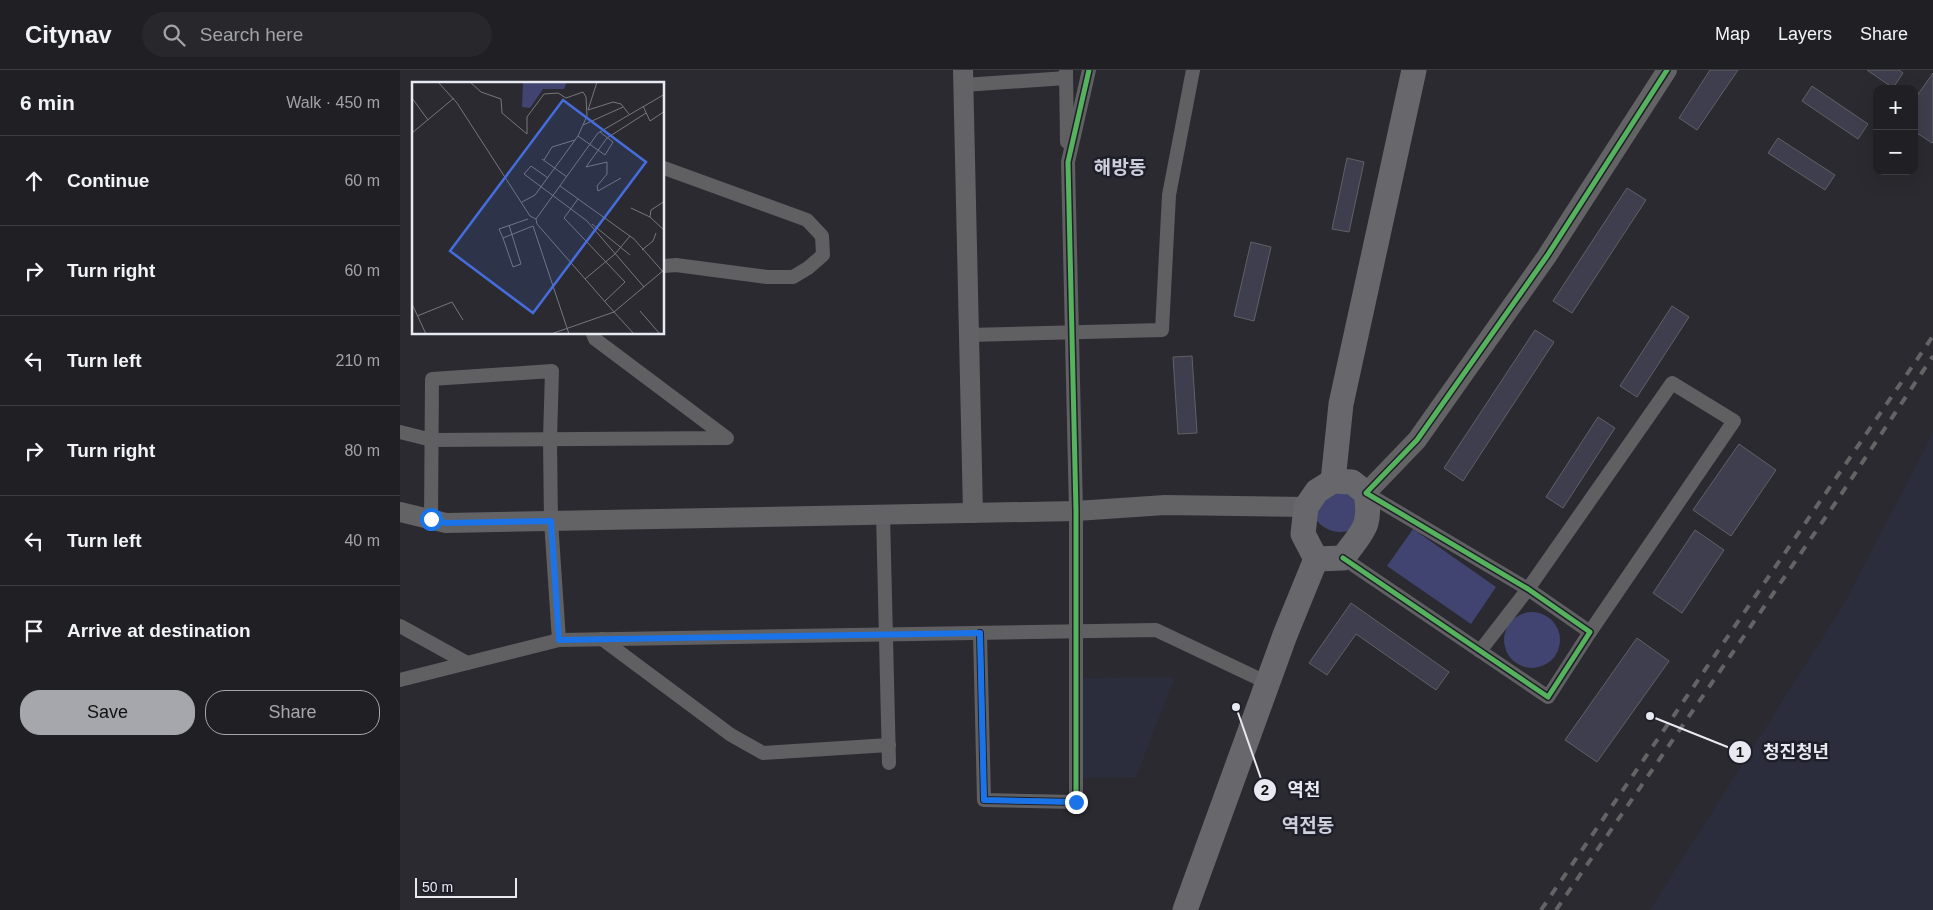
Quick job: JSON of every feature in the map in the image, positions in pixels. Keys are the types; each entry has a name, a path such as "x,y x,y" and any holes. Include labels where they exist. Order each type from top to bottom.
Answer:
{"highway":[{"path":"1333,481 1341,404 1414,70"},
{"path":"1185,910 1285,635 1316,560 1303,534 1306,506 1317,491 1333,481 1352,482 1366,493 1368,510 1366,526 1343,558 1316,560"}],"street":[{"path":"1068,162 1089,70"},
{"path":"969,335 1162,330 1169,194 1193,70"},
{"path":"1590,632 1528,589 1366,493 1417,440 1547,256 1667,70"},
{"path":"973,512 964,77 1066,74 1076,511 1076,802 984,800 980,633"},
{"path":"665,168 807,220 822,236 823,255 808,268 793,276 767,277 676,265 665,266"},
{"path":"400,432 432,440 728,438 594,339 593,335"},
{"path":"431,519 432,379 552,371 550,439 551,521 559,640"},
{"path":"1343,558 1480,651 1548,697 1734,421 1672,383 1528,589 1480,651"},
{"path":"400,512 446,523 1076,511 1165,506 1306,506"},
{"path":"883,514 889,763"},
{"path":"400,626 467,663"},
{"path":"400,680 559,640 1156,630 1268,683"},
{"path":"602,639 731,735 764,753 889,744"}],"shaded area":[{"path":"1933,433 1933,910 1650,910 1844,604"},
{"path":"1317,489 1365,491 1352,530 1333,531 1325,528 1317,521"},
{"path":"1413,529 1496,587 1471,624 1387,566"},
{"path":"1532,612 1543,614 1552,620 1558,629 1560,640 1558,651 1552,660 1543,666 1532,668 1521,666 1512,660 1506,651 1504,640 1506,629 1512,620 1521,614"},
{"path":"1175,677 1136,777 1083,778 1080,678"}],"building":[{"path":"1710,70 1738,70 1697,130 1679,118"},
{"path":"1867,70 1899,70 1903,73 1895,85 1889,85"},
{"path":"1933,73 1932,143 1918,134 1918,94"},
{"path":"1812,86 1868,124 1858,139 1802,101"},
{"path":"1778,138 1835,175 1825,190 1768,153"},
{"path":"1347,158 1364,162 1349,232 1332,229"},
{"path":"1627,188 1646,200 1572,313 1553,301"},
{"path":"1251,242 1271,247 1254,321 1234,316"},
{"path":"1672,306 1689,317 1637,397 1620,386"},
{"path":"1535,330 1554,342 1463,481 1444,468"},
{"path":"1192,356 1197,433 1178,434 1173,357"},
{"path":"1598,417 1615,428 1563,508 1546,497"},
{"path":"1739,444 1776,470 1731,536 1693,510"},
{"path":"1695,530 1724,550 1682,613 1653,593"},
{"path":"1351,603 1449,672 1436,690 1356,634 1327,675 1309,663"},
{"path":"1637,638 1669,661 1597,762 1565,740"}],"railway":[{"path":"1541,910 1933,336"},
{"path":"1556,910 1836,502 1933,356"}],"cycle path":[{"path":"980,633 984,800 1076,802 1076,511 1068,162 1089,70"},
{"path":"1343,558 1548,697 1590,632 1528,589 1366,493 1417,440 1547,256 1667,70"}],"place":[{"name":"역천","path":"1236,707"},
{"name":"청진청년","path":"1650,716"}],"district":[{"name":"해방동","path":"1120,167"},
{"name":"역전동","path":"1308,825"}],"route":[{"path":"431,519 446,523 551,521 559,640 980,633 984,800 1076,802"}]}
